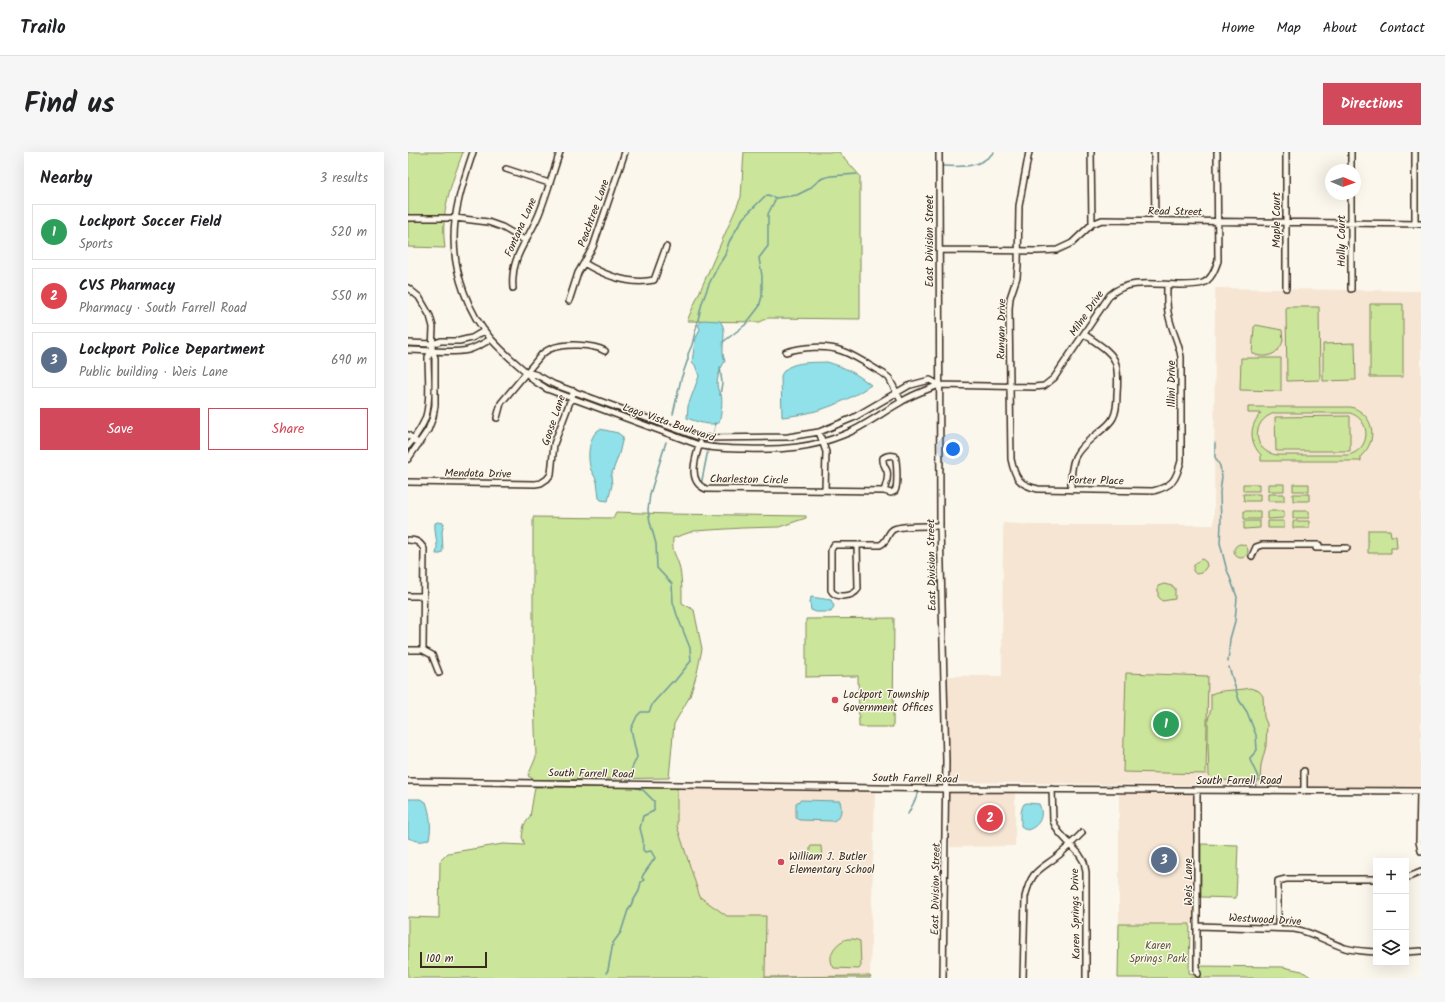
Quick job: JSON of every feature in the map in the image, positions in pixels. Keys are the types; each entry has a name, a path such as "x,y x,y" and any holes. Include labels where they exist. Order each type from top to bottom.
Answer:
{"street":[{"name":"Lago Vista Boulevard","path":"473,152 458,198 455,218 454,238 460,278 466,298 484,331 507,356 527,372 533,380 543,386 570,398 699,445 713,448 789,449 823,442 844,435 865,425 901,401 922,391 940,385"},
{"name":"Fontana Lane","path":"513,288 512,276 514,263 540,212 560,152"},
{"name":"Peachtree Lane","path":"569,301 574,283 594,242 625,152"},
{"name":"East Division Street","path":"939,152 940,526 946,789 943,978"},
{"name":"Runyan Drive","path":"1020,482 1014,472 1011,459 1009,309 1010,298 1017,277 1019,206 1029,152"},
{"path":"939,250 1058,250 1072,243 1092,224 1091,152"},
{"path":"1154,152 1154,220"},
{"name":"Milne Drive","path":"940,385 1010,387 1044,386 1054,378 1110,295 1117,288 1135,284 1193,285 1203,283 1215,271 1218,260 1217,152"},
{"name":"Maple Court","path":"1286,152 1286,288"},
{"path":"1351,152 1351,164"},
{"path":"1415,152 1418,224"},
{"path":"506,169 549,183"},
{"name":"Holly Court","path":"1351,200 1351,289"},
{"path":"408,218 455,218 488,222 502,227 526,241"},
{"name":"Read Street","path":"1092,224 1102,220 1418,224"},
{"path":"584,263 597,270 628,280 654,280 666,247"},
{"name":"Illini Drive","path":"1167,285 1168,317 1180,348 1181,357 1181,461 1178,474 1172,483"},
{"path":"408,288 419,297 430,316 433,327 432,350 435,358 435,405 433,417 428,430 408,459"},
{"path":"408,344 432,344 441,341 460,341 472,338 484,331"},
{"path":"1071,490 1071,467 1075,455 1082,446 1113,418 1116,409 1119,378 1115,359 1108,351 1084,334"},
{"path":"408,350 469,350 491,339"},
{"path":"497,418 501,403 542,354 550,349 567,346 590,346 598,347 605,351"},
{"path":"786,352 799,348 831,348 841,350 889,378 901,401"},
{"path":"408,446 426,417 428,407 428,357 432,350"},
{"name":"Lago Vista Boulevard","path":"527,372 537,375 553,384 701,438 788,437 819,432 854,418 909,385 930,380 940,385"},
{"path":"921,382 922,391"},
{"name":"Goose Lane","path":"547,479 550,474 554,444 570,398 574,391"},
{"path":"819,432 826,452 825,490 884,491 891,493 895,491 898,486 896,475 897,461 895,456 886,455 883,458 882,462 886,470 887,478 884,491"},
{"path":"408,435 419,444"},
{"name":"Charleston Circle","path":"701,438 695,462 694,475 700,486 706,489 825,490"},
{"name":"Mendota Drive","path":"408,482 535,484 547,479"},
{"name":"Porter Place","path":"1020,482 1038,489 1152,491 1164,488 1172,483"},
{"path":"858,545 858,589 856,593 852,595 836,596 832,594 831,590 832,548 834,545 858,545 880,545 885,543 890,532 895,528 940,526"},
{"path":"408,540 415,540 421,544 424,549 423,650"},
{"path":"1252,556 1256,547 1262,545 1346,548"},
{"path":"408,596 424,596"},
{"path":"408,650 423,650 432,655 439,673"},
{"path":"1304,770 1304,790"},
{"name":"South Farrell Road","path":"408,781 946,789 1421,791"},
{"name":"Karen Springs Drive","path":"1052,789 1053,821 1058,831 1084,862 1086,872 1086,978"},
{"name":"Weis Lane","path":"1197,790 1198,974"},
{"path":"1421,791 1421,834 1419,842 1421,851"},
{"path":"1023,978 1025,897 1031,877 1058,856 1082,834"},
{"path":"1409,877 1421,872"},
{"path":"1278,928 1278,882 1281,880 1373,879"},
{"name":"Westwood Drive","path":"1198,926 1278,928 1306,931 1346,948 1373,952"},
{"path":"1409,952 1421,951"}],"shaded area":[{"path":"1215,288 1421,291 1421,788 950,782 946,676 1002,676 1003,523 1036,525 1214,525"},
{"name":"William J. Butler Elementary School","path":"677,788 875,790 870,976 765,977 766,916 727,916 700,897 677,826"},
{"path":"950,791 1015,792 1015,846 950,847"},
{"path":"1195,793 1195,924 1119,924 1119,794"}],"green space":[{"path":"408,152 463,152 445,210 445,248 408,247"},
{"path":"744,152 839,152 860,176 860,319 768,318 760,322 687,321 741,197"},
{"path":"1370,304 1403,304 1403,377 1370,377"},
{"path":"1286,307 1319,307 1320,380 1287,381"},
{"path":"1256,325 1282,330 1283,340 1279,349 1275,353 1261,356 1252,353 1254,327"},
{"path":"1355,343 1356,380 1323,381 1323,344"},
{"path":"1241,358 1281,358 1281,391 1240,390"},
{"path":"1248,407 1351,407 1359,410 1365,415 1369,421 1372,435 1367,450 1361,456 1361,461 1261,461 1261,455 1254,445 1252,434 1254,423 1261,413 1248,413","holes":["1275,413 1350,413 1362,422 1366,435 1365,441 1361,447 1356,452 1348,455 1278,455 1269,453 1263,449 1259,443 1257,436 1261,422"]},
{"path":"1350,416 1350,451 1276,451 1275,417"},
{"path":"1243,484 1259,484 1259,491 1243,491"},
{"path":"1268,484 1284,484 1284,491 1268,491"},
{"path":"1293,484 1309,484 1309,491 1293,491"},
{"path":"1243,494 1260,494 1260,501 1244,501"},
{"path":"1268,494 1284,494 1284,501 1268,501"},
{"path":"1293,494 1309,494 1309,501 1293,501"},
{"path":"1244,511 1260,511 1260,519 1244,519"},
{"path":"1268,511 1284,511 1284,518 1268,519"},
{"path":"1293,511 1309,511 1309,518 1293,518"},
{"path":"616,512 806,516 806,518 779,527 694,531 673,538 673,550 681,574 682,603 694,610 702,649 690,696 674,724 669,778 535,780 528,776 536,757 533,668 533,517 613,518"},
{"path":"1244,521 1260,521 1260,528 1244,529"},
{"path":"1268,521 1284,521 1284,528 1268,528"},
{"path":"1293,521 1309,521 1309,528 1293,528"},
{"path":"1368,530 1390,530 1391,536 1396,536 1397,548 1391,548 1391,553 1368,553"},
{"path":"1238,544 1244,544 1248,548 1248,554 1244,558 1238,558 1234,554 1234,548"},
{"path":"1202,559 1206,562 1207,566 1202,573 1196,574 1193,571 1194,565"},
{"path":"1164,584 1175,588 1175,599 1162,601 1158,596 1158,586"},
{"path":"894,618 893,727 859,727 858,676 806,677 806,619"},
{"path":"1126,673 1208,676 1206,774 1123,772"},
{"path":"1250,688 1259,691 1263,696 1264,717 1267,724 1266,746 1261,765 1260,781 1213,780 1209,776 1208,744 1208,720 1211,709 1211,694 1220,691"},
{"path":"535,787 677,788 677,826 700,897 727,916 766,916 765,977 870,976 871,978 408,978 408,917 439,918 440,861 448,853 503,844 525,845 522,837 524,825 530,817"},
{"path":"1201,844 1238,845 1236,898 1201,897"},
{"path":"811,846 821,846 822,857 810,858"},
{"name":"Karen Springs Park","path":"1119,924 1190,924 1189,973 1197,976 1197,966 1283,967 1302,971 1312,978 1118,978"},
{"path":"847,939 860,941 861,966 859,969 834,968 832,963 831,955 833,950"}],"water":[{"path":"703,320 720,321 724,330 723,356 725,361 717,380 719,392 722,397 722,408 719,423 715,424 703,423 687,418 688,406 699,376 695,365 692,362 695,341 700,329 698,325"},
{"path":"827,362 850,371 871,385 850,398 817,411 782,417 781,376 784,371 789,367 801,363"},
{"path":"600,429 618,433 623,437 611,476 612,485 608,501 601,500 599,498 597,482 591,470 589,460 593,436"},
{"path":"435,523 444,523 442,532 443,550 441,554 436,554 437,546"},
{"path":"811,597 831,600 834,606 831,612 816,612 811,610"},
{"path":"408,799 420,799 426,802 430,820 429,839 418,841 408,838"},
{"path":"801,800 840,801 841,813 833,821 800,820 796,817 796,803"},
{"path":"1024,804 1039,804 1041,808 1041,817 1038,824 1027,830 1021,826 1021,812"}],"waterway":[{"path":"943,166 964,166 977,164 989,157 994,152"},
{"path":"673,414 702,303 709,284 725,255 729,242 743,218 764,197 768,195 776,198 797,195 809,189 823,178 857,174"},
{"path":"723,342 745,325 759,307 762,296 762,276 759,258 768,246 768,214 776,198"},
{"path":"720,367 722,383 720,395"},
{"path":"714,434 715,423"},
{"path":"631,782 632,768 637,757 631,729 637,716 641,712 649,712 653,703 672,682 674,682 691,661 690,648 673,602 672,584 657,568 656,544 648,510 650,494 666,442"},
{"path":"1215,443 1215,457 1220,466 1222,477 1220,492 1220,543 1226,567 1237,597 1235,621 1230,639 1228,662"},
{"path":"701,485 708,450"},
{"path":"1229,667 1239,700 1247,712 1256,735 1257,750 1250,758 1258,777 1255,788"},
{"path":"606,973 608,970 613,943 621,932 628,910 639,891 641,882 644,880 642,878 643,875 655,858 651,851 645,852 643,850 643,840 640,828 643,816 654,811 654,801 643,790 634,787"},
{"path":"908,814 919,792"}],"place":[{"name":"Lockport Township Government Offices","path":"835,700"},
{"name":"Lockport Soccer Field","path":"1166,724"},
{"name":"CVS Pharmacy","path":"990,818"},
{"name":"Lockport Police Department","path":"1164,860"},
{"name":"William J. Butler Elementary School","path":"781,862"}]}
